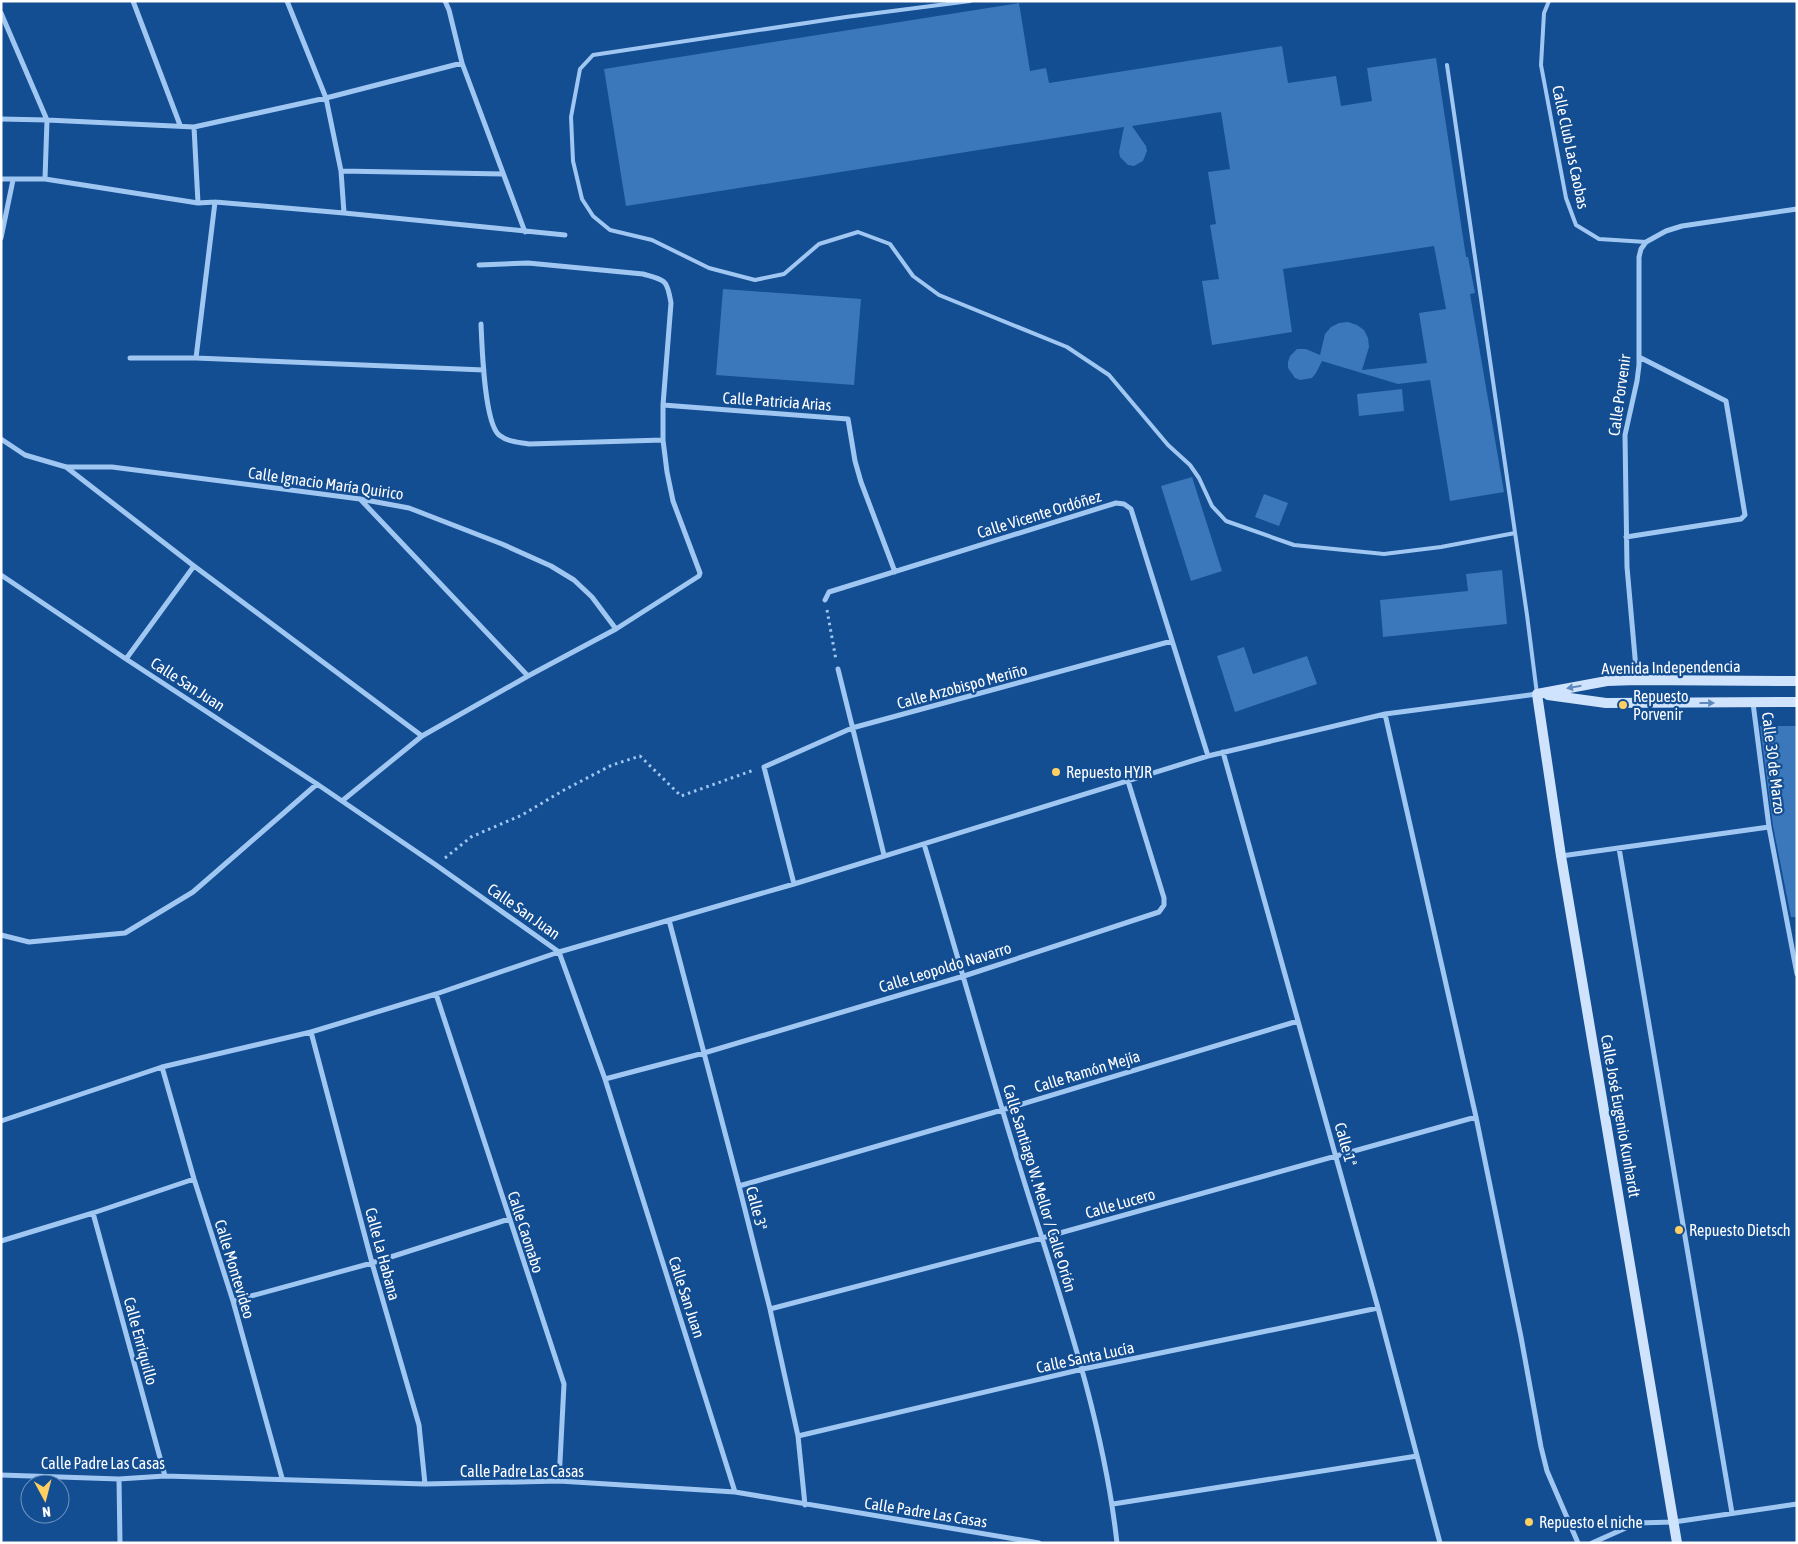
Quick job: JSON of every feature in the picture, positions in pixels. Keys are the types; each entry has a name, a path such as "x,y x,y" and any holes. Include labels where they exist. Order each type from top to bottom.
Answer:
{"street":[{"path":"133,1 180,125"},
{"path":"287,1 326,98 342,171 344,213"},
{"path":"445,1 462,63 525,232"},
{"path":"1,13 48,120 44,178"},
{"path":"1,120 48,120 194,127 326,98 462,63"},
{"path":"194,127 198,203"},
{"path":"342,171 503,174"},
{"path":"1,179 44,178 198,203 216,202 344,213 565,235"},
{"path":"1,238 13,180"},
{"path":"196,358 216,202"},
{"path":"1646,242 1666,231 1682,226 1797,209"},
{"name":"Calle Porvenir","path":"1637,680 1626,537 1625,430 1637,381 1639,357 1638,256 1646,242"},
{"path":"342,801 422,736 616,629 700,573 673,501 663,440 663,405 670,303 668,286 661,279 643,274 528,263 479,265"},
{"path":"480,324 490,417 498,434 511,442 529,444 663,440"},
{"path":"1626,537 1741,519 1745,515 1726,401 1639,357"},
{"path":"130,358 196,358 484,370"},
{"name":"Calle Patricia Arias","path":"663,405 848,419 855,461 861,482 896,572"},
{"name":"Calle Ignacio María Quirico","path":"1,439 25,455 66,467 112,467 360,499 409,508 502,544 551,566 574,580 592,597 616,629"},
{"path":"66,467 194,566 422,736"},
{"path":"360,499 528,676"},
{"name":"Calle Vicente Ordóñez","path":"825,600 829,592 1116,503 1124,504 1131,509 1208,756"},
{"path":"126,659 194,566"},
{"name":"Calle San Juan","path":"1,575 317,784 559,952 605,1079 735,1492"},
{"name":"Calle Arzobispo Meriño","path":"764,767 852,728 1172,642"},
{"path":"838,669 884,855"},
{"name":"Avenida Independencia","path":"1537,694 1607,681 1797,681"},
{"path":"1,1121 162,1067 311,1032 436,994 559,952 794,884 1208,756 1385,714 1537,694 1606,703 1797,702"},
{"name":"Calle José Eugenio Kunhardt","path":"1537,694 1561,856 1677,1543"},
{"name":"Calle 30 de Marzo","path":"1754,703 1769,827 1797,974"},
{"path":"1385,714 1476,1117 1521,1337 1541,1447 1550,1479 1578,1543"},
{"name":"Calle 1ª","path":"1223,752 1378,1308 1440,1543"},
{"path":"764,767 794,884"},
{"name":"Calle Leopoldo Navarro","path":"605,1079 704,1053 964,976 1158,912 1164,906 1164,898 1128,781"},
{"path":"1,935 29,942 125,933 193,892 317,784"},
{"path":"1561,856 1769,827"},
{"name":"Calle Santiago W. Mellor / Calle Orión","path":"924,844 1002,1110 1083,1369 1113,1504 1117,1543"},
{"path":"1619,848 1732,1513"},
{"name":"Calle 3ª","path":"669,920 770,1310 798,1436 805,1505"},
{"name":"Calle Caonabo","path":"436,994 564,1384 559,1481"},
{"name":"Calle Ramón Mejía","path":"739,1186 1002,1110 1298,1021"},
{"name":"Calle La Habana","path":"311,1032 372,1263 419,1425 425,1484"},
{"name":"Calle Montevideo","path":"162,1067 194,1179 233,1301 282,1478"},
{"name":"Calle Lucero","path":"770,1310 1042,1238 1476,1117"},
{"path":"1,1241 194,1179"},
{"name":"Calle Enriquillo","path":"93,1213 164,1476"},
{"path":"233,1301 372,1263 509,1219"},
{"name":"Calle Santa Lucía","path":"798,1436 1083,1369 1378,1308"},
{"path":"1113,1504 1417,1456"},
{"name":"Calle Padre Las Casas","path":"1,1475 119,1479 164,1476 282,1478 425,1484 559,1481 735,1492 1039,1543"},
{"path":"119,1479 119,1543"},
{"path":"1592,1543 1637,1523 1674,1522 1797,1504"}],"lane":[{"path":"970,1 593,55 580,70 571,117 573,161 582,199 593,216 610,230 652,240 709,268 755,280 784,274 819,244 858,232 890,244 913,276 939,295 1067,347 1109,375 1168,445 1190,465 1199,478 1212,506 1226,521 1294,545 1384,554 1441,547 1515,532"},
{"name":"Calle Club Las Caobas","path":"1549,1 1544,13 1540,65 1566,198 1576,225 1599,239 1646,242"},
{"path":"1447,66 1537,694"}],"path":[{"path":"825,600 838,669"},
{"path":"436,865 471,837 522,815 612,765 640,756 680,796 764,767"}],"building":[{"path":"1019,3 1030,71 1046,68 1049,83 1282,46 1288,83 1336,76 1341,106 1372,101 1367,68 1436,58 1466,257 1468,257 1475,293 1470,294 1504,492 1450,501 1430,380 1398,384 1322,361 1312,378 1300,380 1295,378 1288,368 1290,356 1297,349 1306,349 1320,355 1325,334 1331,327 1339,323 1348,322 1364,330 1368,338 1369,347 1362,370 1427,363 1419,313 1446,309 1434,246 1283,269 1292,332 1212,345 1202,281 1219,279 1210,225 1216,224 1208,172 1230,169 1221,112 1132,126 1146,146 1147,151 1143,161 1134,166 1128,165 1120,157 1119,152 1124,127 626,206 604,69"},
{"path":"723,289 861,299 854,385 716,375"},
{"path":"1402,389 1404,411 1359,416 1357,394"},
{"path":"1192,477 1222,571 1191,581 1161,486"},
{"path":"1264,494 1288,503 1279,526 1255,517"},
{"path":"1502,570 1507,624 1383,637 1380,600 1468,591 1466,574"},
{"path":"1244,647 1253,674 1307,656 1317,684 1235,712 1217,656"},
{"path":"1760,726 1797,726 1797,917 1791,917 1773,826"}],"place":[{"name":"Repuesto Porvenir","path":"1623,705"},
{"name":"Repuesto HYJR","path":"1056,772"},
{"name":"Repuesto Dietsch","path":"1679,1230"},
{"name":"Repuesto el niche","path":"1529,1522"}]}
